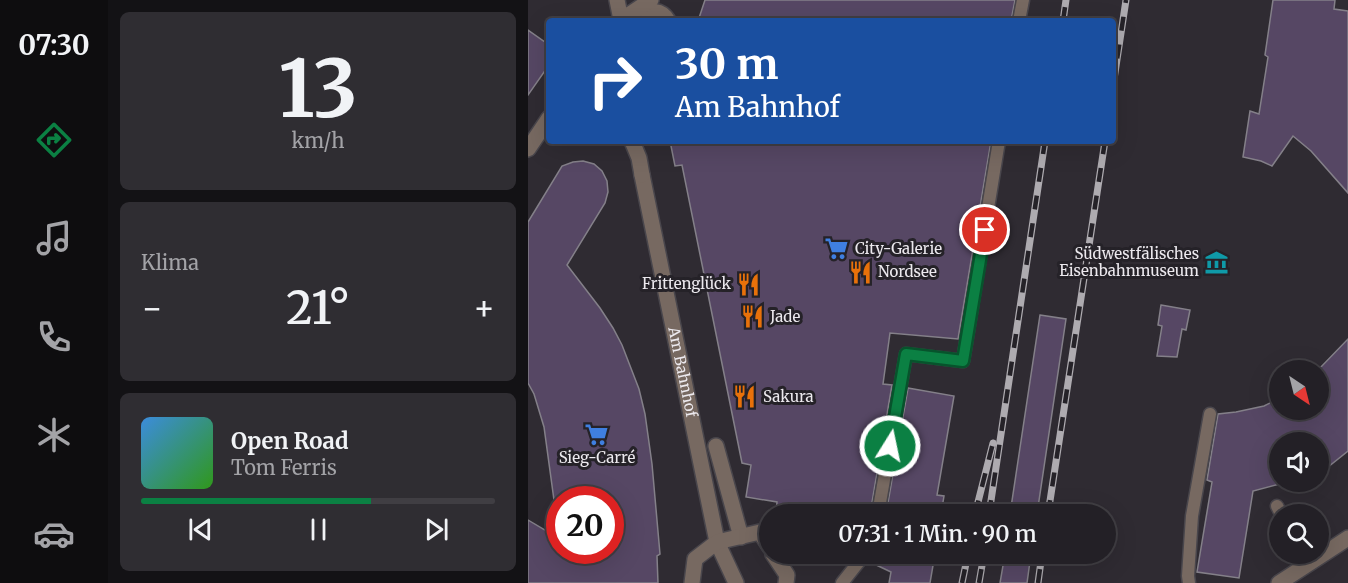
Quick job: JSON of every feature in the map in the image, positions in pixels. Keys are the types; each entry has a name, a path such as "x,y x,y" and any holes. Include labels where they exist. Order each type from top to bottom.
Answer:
{"street":[{"path":"617,0 620,18"},
{"path":"625,18 651,0"},
{"path":"528,149 546,122"},
{"name":"Am Bahnhof","path":"633,144 639,158 717,542 736,583"},
{"name":"Am Bahnhof","path":"639,158 640,144"},
{"path":"716,446 741,537"},
{"path":"692,583 695,559 717,542 759,532"},
{"path":"1329,548 1348,538"},
{"path":"780,564 787,575 786,583"},
{"path":"1279,583 1300,564"}],"lane":[{"path":"1020,18 1023,0"},
{"path":"628,18 645,10 660,10 669,18"},
{"path":"880,504 906,354 963,361 999,144"},
{"path":"1189,583 1192,516 1210,414"},
{"path":"842,583 857,564"}],"building":[{"path":"705,0 1015,0 1012,18 699,18"},
{"path":"1273,0 1335,0 1334,9 1348,11 1348,193 1311,151 1293,136 1272,166 1243,157 1250,111 1259,114 1268,57 1265,55"},
{"path":"528,30 546,43 546,69 528,95"},
{"name":"City-Galerie","path":"671,144 990,144 958,339 890,333 883,384 892,385 872,504 777,504 777,502 746,497 751,465 742,463 682,165 675,166"},
{"name":"Sieg-Carré","path":"583,161 594,164 602,171 607,181 608,192 605,203 567,265 613,328 639,389 652,464 660,554 657,556 658,583 528,583 528,520 546,531 546,564 624,564 624,486 552,486 544,427 534,394 528,383 528,222 562,166"},
{"path":"1161,305 1190,310 1186,330 1182,329 1177,357 1157,356 1162,326 1158,325"},
{"path":"1040,315 1066,319 1038,504 1012,504"},
{"path":"1348,339 1348,451 1329,466 1329,432 1269,432 1269,487 1253,491 1239,578 1197,572 1212,482 1207,480 1218,414 1269,404 1269,420 1329,420 1328,360"},
{"path":"908,388 954,396 937,495 944,496 943,504 888,504"},
{"path":"874,564 933,564 930,583 889,583 891,572"},
{"path":"1003,564 1030,564 1027,583 1000,583"}],"railway":[{"path":"1063,18 1066,0"},
{"path":"1116,66 1126,0"},
{"path":"991,504 1045,144"},
{"path":"1050,504 1105,144"},
{"path":"978,504 993,443"},
{"path":"962,583 966,564"},
{"path":"979,583 982,564"},
{"path":"1038,583 1041,564"}],"place":[{"name":"City-Galerie","path":"837,249"},
{"name":"Südwestfälisches Eisenbahnmuseum","path":"1217,263"},
{"name":"Nordsee","path":"860,272"},
{"name":"Frittenglück","path":"749,284"},
{"name":"Jade","path":"752,317"},
{"name":"Sakura","path":"745,397"},
{"name":"Sieg-Carré","path":"597,434"}],"route":[{"path":"890,446 906,354 963,361 985,230"}]}
